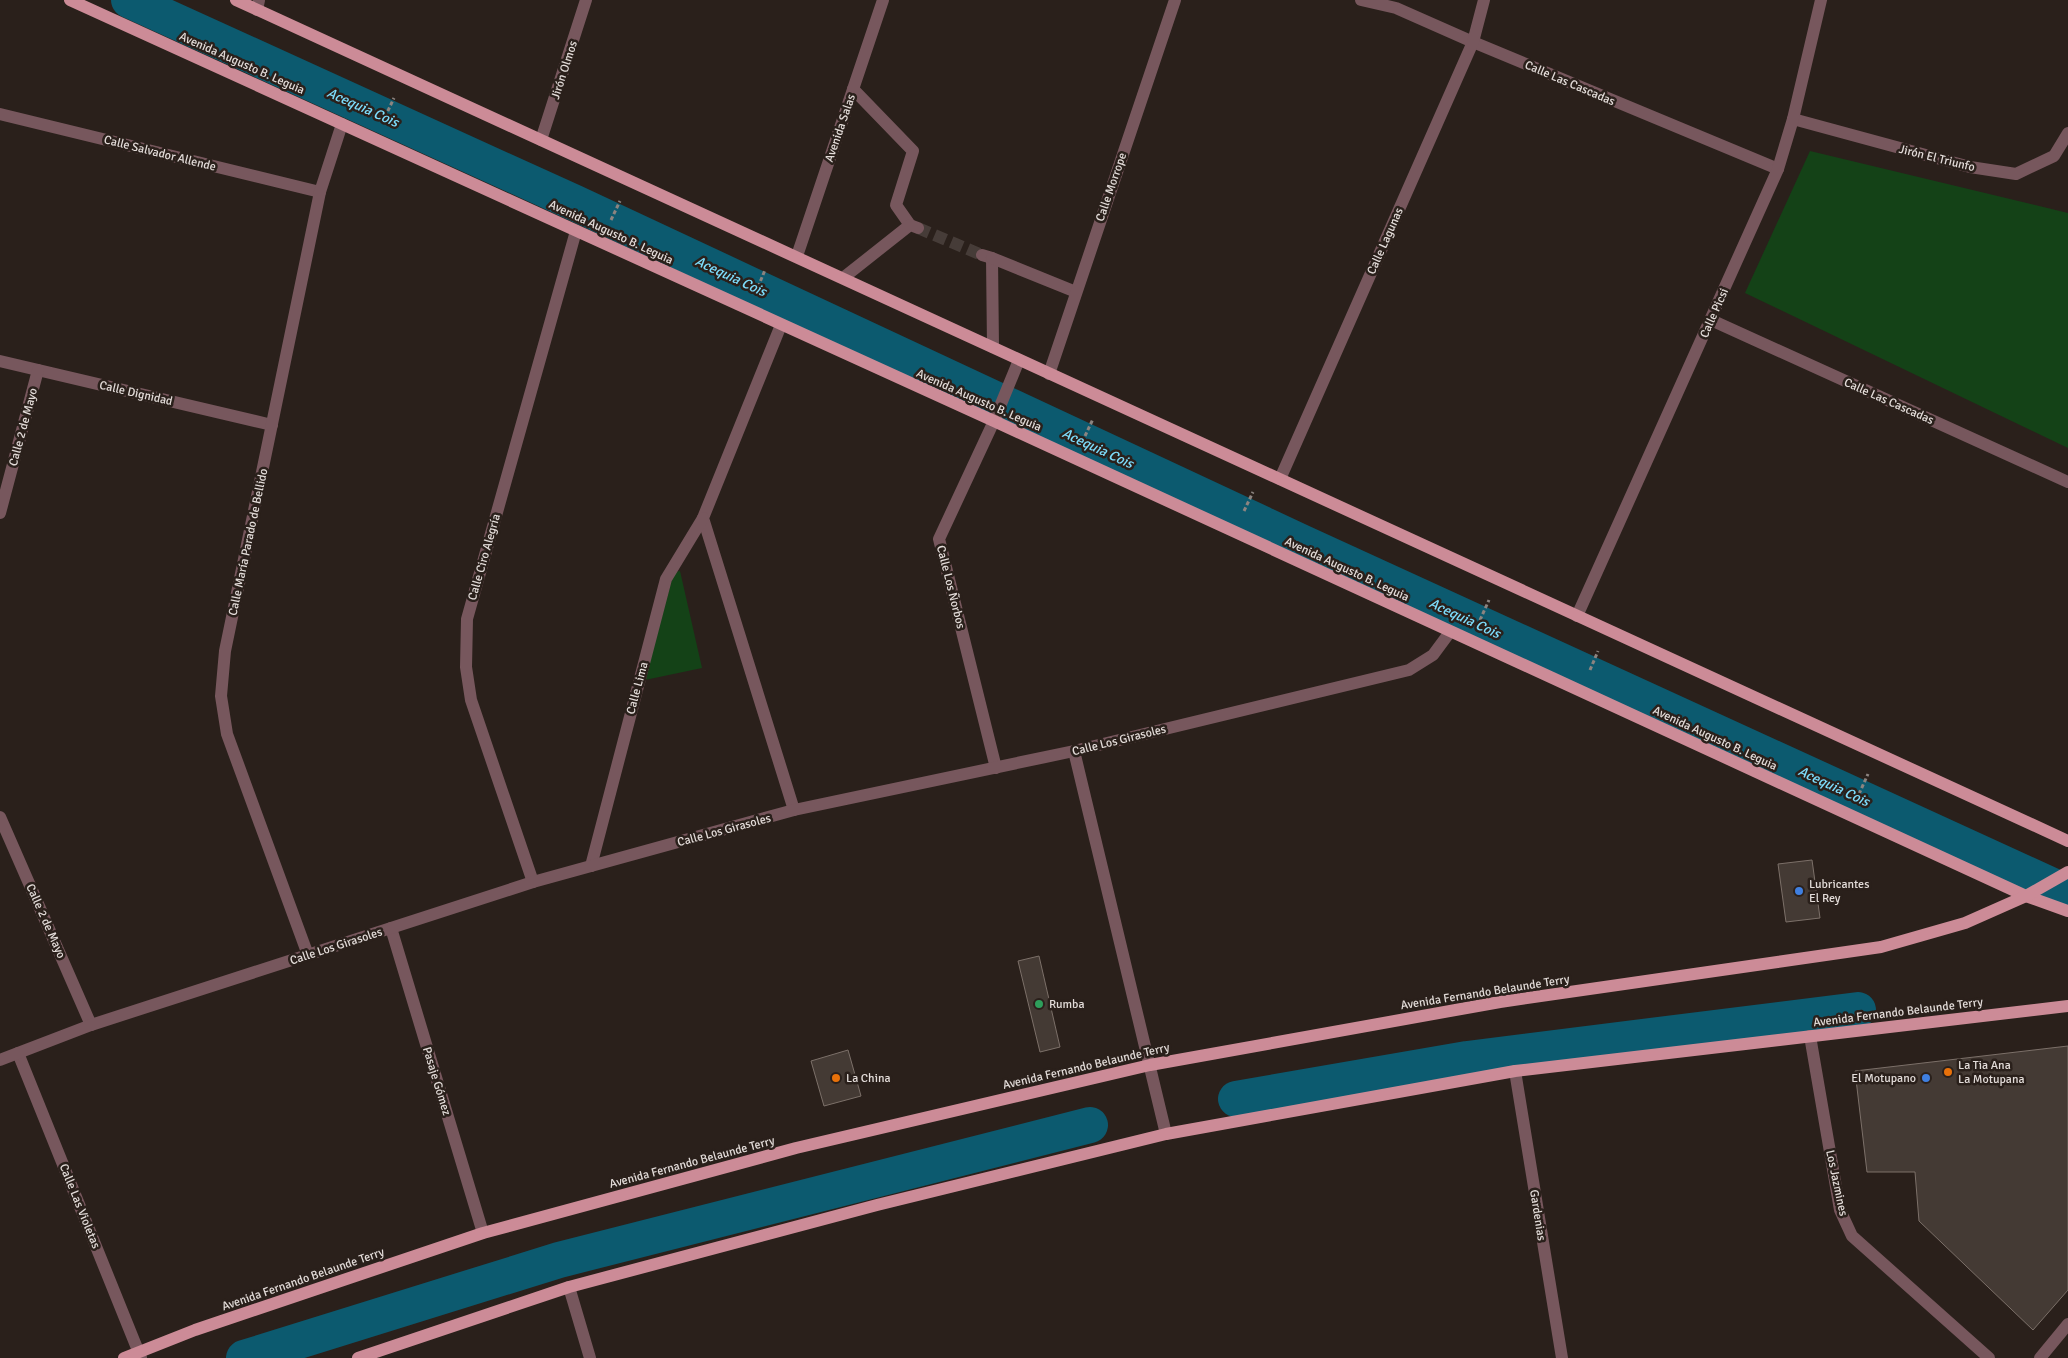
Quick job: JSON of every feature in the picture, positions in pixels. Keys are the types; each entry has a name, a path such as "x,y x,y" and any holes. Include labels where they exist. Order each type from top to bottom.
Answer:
{"main road":[{"name":"Avenida Augusto B. Leguia","path":"70,0 781,325 995,420 1450,632 2068,912"},
{"path":"236,0 258,5 541,140 797,256 1019,361 2068,841"},
{"name":"Avenida Fernando Belaunde Terry","path":"124,1358 140,1355 195,1330 483,1233 796,1148 1150,1065 1500,1002 1881,947 1965,923 2027,895 2068,872"},
{"name":"Avenida Fernando Belaunde Terry","path":"358,1358 568,1286 886,1203 1166,1134 1515,1071 2068,1006"}],"street":[{"name":"Jirón Olmos","path":"541,140 586,0"},
{"name":"Avenida Salas","path":"797,256 884,0"},
{"name":"Calle Morrope","path":"1049,374 1175,0"},
{"name":"Calle Las Cascadas","path":"1361,0 1396,8 1778,169"},
{"name":"Calle Lagunas","path":"1280,479 1473,42 1484,0"},
{"name":"Calle Picsi","path":"1577,616 1778,169 1793,119 1822,0"},
{"path":"843,278 914,227 896,206 913,151 853,89"},
{"name":"Calle Salvador Allende","path":"0,114 320,192"},
{"name":"Jirón El Triunfo","path":"1793,119 1970,167 2016,174 2054,156 2068,133"},
{"name":"Calle María Parado de Bellido","path":"308,955 227,734 221,696 225,651 320,192 342,124"},
{"name":"Calle Ciro Alegría","path":"533,882 471,700 466,667 467,619 576,231"},
{"path":"993,348 987,257 1076,292"},
{"name":"Calle Las Cascadas","path":"1711,320 2068,482"},
{"name":"Calle Lima","path":"590,866 666,580 703,518 781,325"},
{"name":"Calle Dignidad","path":"0,361 272,425"},
{"name":"Calle Los Ñorbos","path":"996,768 939,539 995,420 1019,361"},
{"name":"Calle 2 de Mayo","path":"0,513 38,370"},
{"path":"703,518 794,810"},
{"name":"Calle Los Girasoles","path":"0,1060 91,1025 533,882 590,866 794,810 1074,752 1409,670 1433,655 1450,632"},
{"path":"1074,752 1166,1134"},
{"name":"Calle 2 de Mayo","path":"0,817 91,1025"},
{"name":"Pasaje Gómez","path":"391,928 483,1233"},
{"name":"Los Jazmines","path":"1810,1036 1840,1210 1852,1236 1989,1358"},
{"name":"Calle Las Violetas","path":"18,1053 140,1355"},
{"name":"Gardenias","path":"1515,1071 1562,1358"},
{"path":"568,1286 590,1358"},
{"path":"2040,1358 2068,1324"}],"path":[{"path":"384,120 395,95"},
{"path":"610,223 621,199"},
{"path":"757,291 767,266"},
{"path":"1243,514 1254,490"},
{"path":"1479,623 1490,598"},
{"path":"1588,673 1598,648"},
{"path":"1858,797 1868,772"}],"green space":[{"path":"1810,151 2068,213 2068,448 1745,293"},
{"path":"680,571 702,668 645,680 672,579 675,572"}],"building":[{"name":"Lubricantes El Rey","path":"1812,860 1820,918 1786,922 1778,864"},
{"name":"Rumba","path":"1039,956 1060,1047 1040,1052 1018,961"},
{"path":"2068,1046 2068,1290 2033,1330 1919,1221 1915,1172 1867,1172 1855,1071"},
{"name":"La China","path":"848,1050 861,1096 824,1106 811,1061"}],"waterway":[{"name":"Acequia Cois","path":"129,0 575,203 1301,542 2068,893"},
{"path":"1236,1099 1467,1059 1858,1010"},
{"path":"244,1358 559,1260 1090,1125"}],"tunnel":[{"path":"918,228 982,255"}],"place":[{"name":"Lubricantes El Rey","path":"1799,891"},
{"name":"Rumba","path":"1039,1004"},
{"name":"La Tia Ana La Motupana","path":"1948,1072"},
{"name":"La China","path":"836,1078"},
{"name":"El Motupano","path":"1926,1078"}]}
